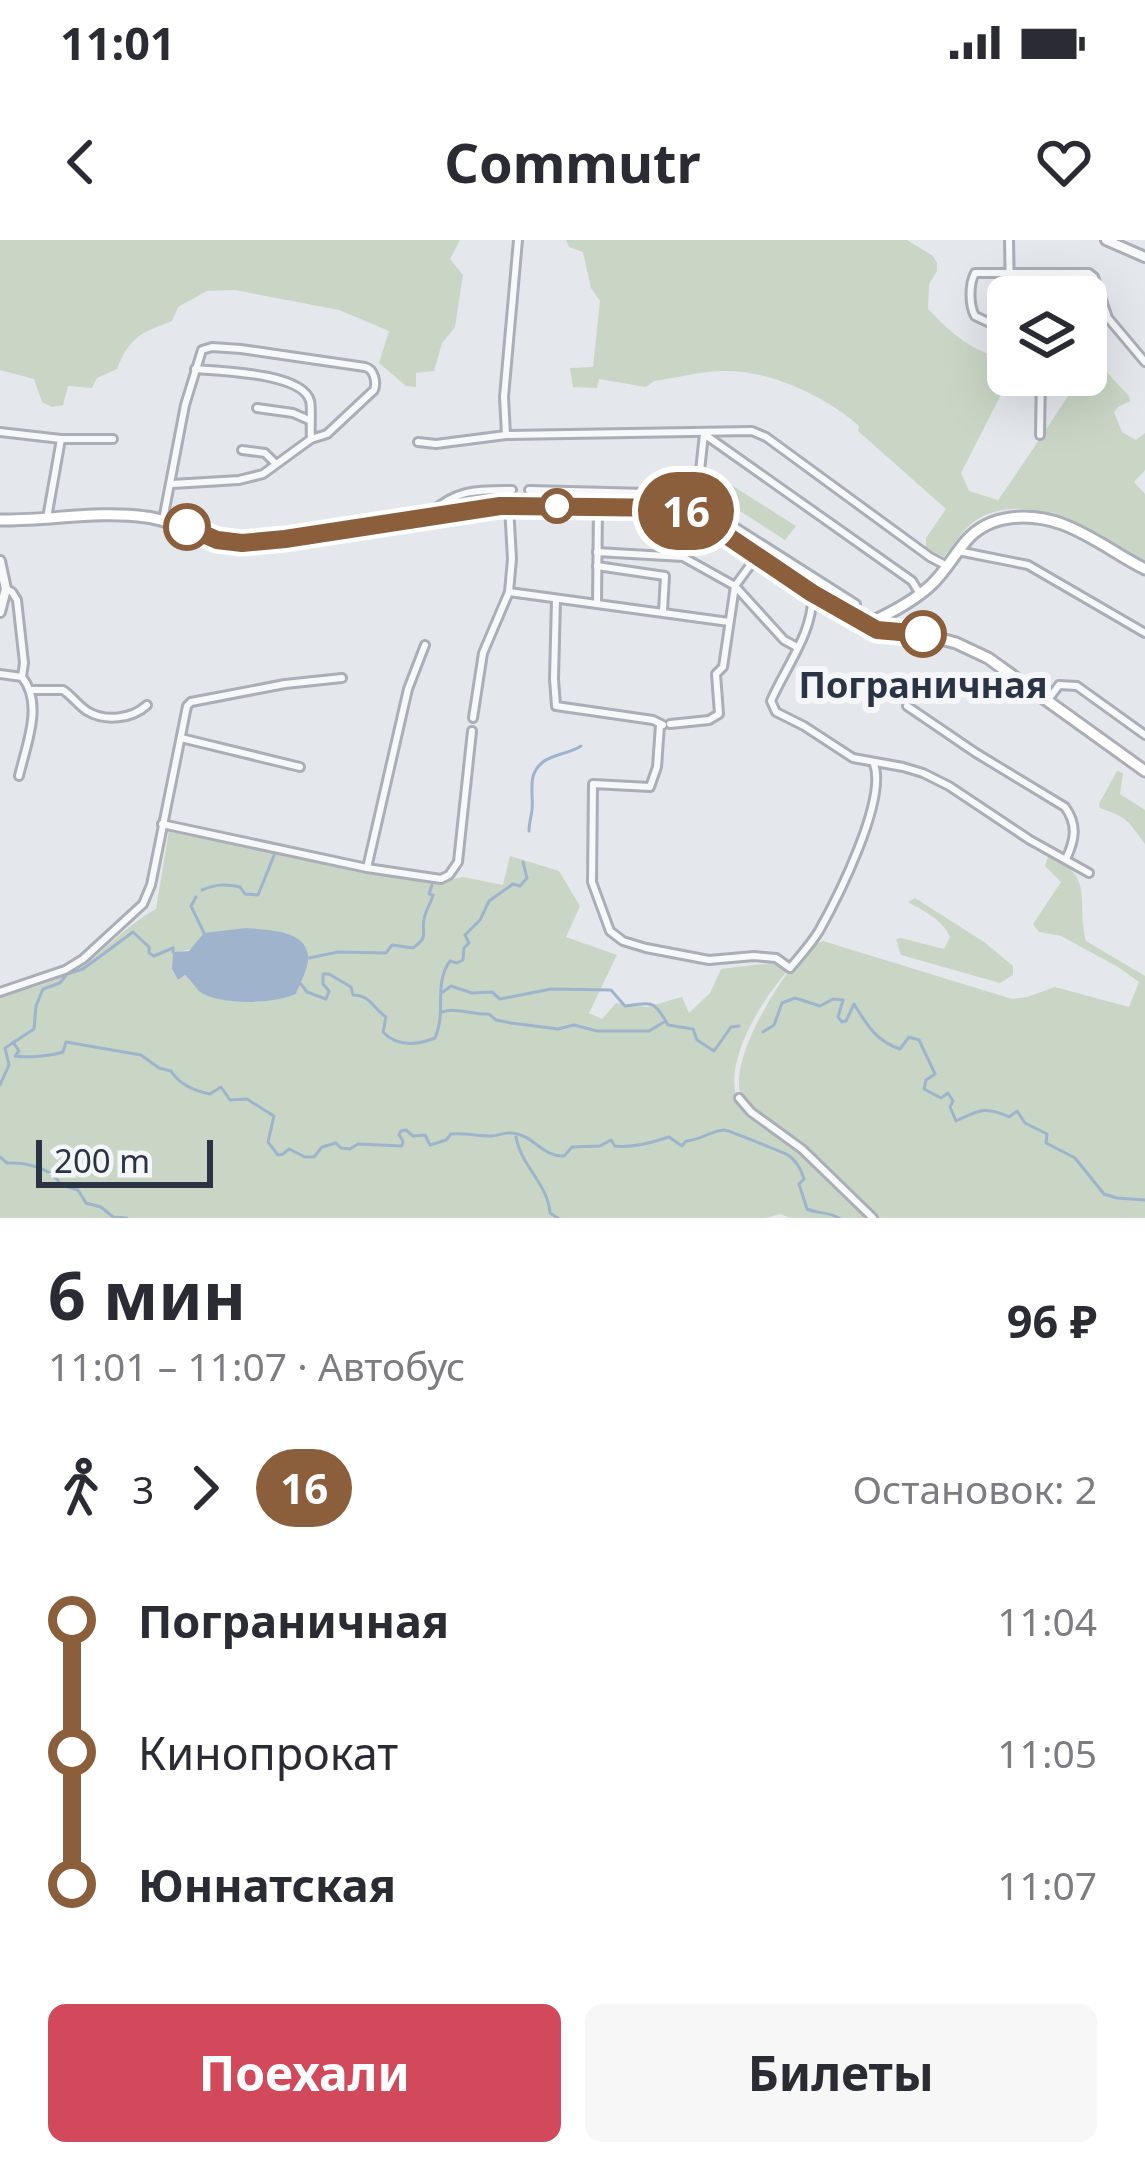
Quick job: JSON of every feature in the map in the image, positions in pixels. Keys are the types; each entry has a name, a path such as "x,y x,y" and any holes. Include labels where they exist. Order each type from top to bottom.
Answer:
{"main road":[{"path":"0,520 108,514 163,520 217,540 242,543 509,506 691,507 812,593 867,625 883,632 931,636 971,649 1004,668 1145,771"},
{"path":"867,625 920,594 972,535 990,523 1010,518 1035,518 1074,529 1145,569"}],"street":[{"path":"508,436 504,397 518,240"},
{"path":"1009,240 1010,276"},
{"path":"1106,240 1145,257"},
{"path":"987,322 972,309 975,272 1090,273 1106,313 1145,362"},
{"path":"163,520 185,405 202,350 241,349 369,368 376,386 327,434 311,439 251,478 172,484"},
{"path":"195,369 295,385 310,399 311,439"},
{"path":"1040,435 1041,396"},
{"path":"256,408 309,420"},
{"path":"418,442 745,430 766,437 947,566"},
{"path":"0,432 113,439"},
{"path":"683,557 704,434"},
{"path":"704,434 912,581 920,594"},
{"path":"47,518 61,439"},
{"path":"242,450 265,453 276,464"},
{"path":"425,518 457,494 512,490"},
{"path":"529,490 682,492 691,507 856,604 854,618"},
{"path":"473,718 483,653 509,592 509,506"},
{"path":"597,604 598,506"},
{"path":"958,551 1028,565 1145,633"},
{"path":"598,552 683,557 735,586 796,647"},
{"path":"556,599 556,706 664,725 709,720 719,714 716,674 723,667 735,586 757,556"},
{"path":"0,561 6,590 0,612"},
{"path":"597,566 665,576 663,613"},
{"path":"6,590 16,600 22,677"},
{"path":"509,592 729,622"},
{"path":"812,593 810,615 771,701 776,712 853,758 923,773 1089,873"},
{"path":"367,868 408,689 425,644"},
{"path":"0,674 22,677 32,689 33,708 19,776"},
{"path":"0,992 83,959 136,912 148,895 187,706 195,699 342,678"},
{"path":"1048,700 1059,685 1077,686 1145,735"},
{"path":"32,689 62,690 90,713 107,718 140,712 147,705"},
{"path":"907,706 1065,807 1074,821 1066,859"},
{"path":"664,725 650,787 593,784 592,882 610,932 622,941 709,960 766,957 784,961 790,968 817,934 860,844 876,783 874,764"},
{"path":"162,824 441,879 458,862 472,731"},
{"path":"179,737 300,767"},
{"path":"739,1098 802,1149 873,1218"}],"green space":[{"path":"0,240 460,240 450,259 463,275 455,327 442,343 434,371 416,373 416,387 406,386 379,363 389,331 339,310 235,290 207,291 178,307 172,321 138,337 117,369 97,378 92,388 68,386 63,405 52,407 42,402 34,379 0,370"},
{"path":"566,240 907,240 937,263 929,284 928,309 964,341 987,353 987,396 1000,396 961,473 969,491 998,500 1068,396 1107,396 1107,373 1129,396 1130,401 1114,412 1122,432 1136,440 1145,433 1145,470 1134,482 1145,494 1145,562 1068,520 1025,509 977,519 944,557 926,549 926,538 946,509 845,415 775,379 720,371 654,381 646,387 599,379 597,388 573,387 570,368 593,367 600,301 591,288 583,252 569,247"},
{"path":"722,479 796,526 785,540 709,491"},
{"path":"1117,771 1123,773 1120,794 1145,810 1145,844 1127,821 1100,808"},
{"path":"169,830 354,871 441,882 463,877 503,885 510,856 559,871 580,906 566,937 617,955 589,1013 602,1019 616,1003 647,1007 682,997 689,1013 710,993 721,969 770,963 790,968 758,1012 740,1049 734,1085 738,1101 870,1218 780,1214 766,1218 0,1218 0,998 78,969 156,909","holes":["246,928 309,958 296,994 261,1001 219,999 197,988 185,975 178,980 172,969 173,953"]},
{"path":"1048,857 1073,872 1078,881 1086,941 1145,976 1145,1218 875,1218 818,1159 743,1100 741,1064 757,1024 792,967 823,941 1012,999 1055,987 1129,1007 1139,982 1061,936 1039,932 1033,924 1061,882 1045,866"},
{"path":"915,898 984,942 1013,966 1013,975 1000,983 901,955 896,939 944,949 950,937 938,921 908,902"}],"water":[{"path":"246,928 283,932 305,946 308,964 296,994 233,1001 208,996 185,975 178,980 172,969 173,952 189,951 204,933"}],"waterway":[{"path":"529,831 538,767 581,746"},
{"path":"202,890 230,885 258,895 275,853"},
{"path":"300,983 307,992 326,999 329,991 323,974 329,974 386,1017 383,1032 389,1037 407,1043 435,1038 445,970 450,961 463,960 469,943 465,935 480,920 489,901 527,878 523,862"},
{"path":"309,958 338,952 386,953 392,945 413,948 423,937 432,885"},
{"path":"196,897 191,906 204,933"},
{"path":"0,1085 9,1065 5,1048 34,1029 43,989 83,969 133,932 154,956 173,948 173,952"},
{"path":"443,992 451,986 472,993 492,992 500,999 551,989 611,990 625,1006 652,1005 668,1025 693,1029 697,1040 714,1051 731,1027 739,1026"},
{"path":"763,1032 774,1025 782,1003 795,998 820,1006 843,1000 838,1017 842,1022 854,1004 873,1031 892,1046 900,1049 909,1037 919,1040 935,1074 926,1080 924,1089 941,1098 948,1093 956,1121 982,1111 1009,1117 1017,1111 1025,1123 1047,1134 1046,1143 1075,1158 1104,1194 1145,1200"},
{"path":"442,1012 489,1014 511,1023 558,1029 574,1025 597,1031 649,1031 664,1022"},
{"path":"13,1042 19,1051 15,1056 20,1057 63,1052 66,1042 141,1055 193,1089 210,1094 221,1087 230,1100 247,1099 274,1116 268,1142 278,1155 289,1149 314,1157 322,1147 336,1143 350,1149 358,1144 402,1146 399,1135 406,1130 413,1136 425,1135 430,1145 451,1134 511,1133 564,1156 572,1147 600,1146 611,1140 615,1146 628,1146 669,1137 682,1146 724,1130 791,1157 804,1179 799,1184 807,1209 839,1218"},
{"path":"516,1137 545,1193 550,1213 558,1218"},
{"path":"0,1157 7,1163 45,1170 61,1185 78,1190 86,1203 113,1217 127,1218"}],"bus line":[{"name":"16","path":"187,527 217,540 242,543 500,506 675,508 698,516 812,593 877,630 923,634"}],"place":[{"name":"Пограничная","path":"923,634"}]}
